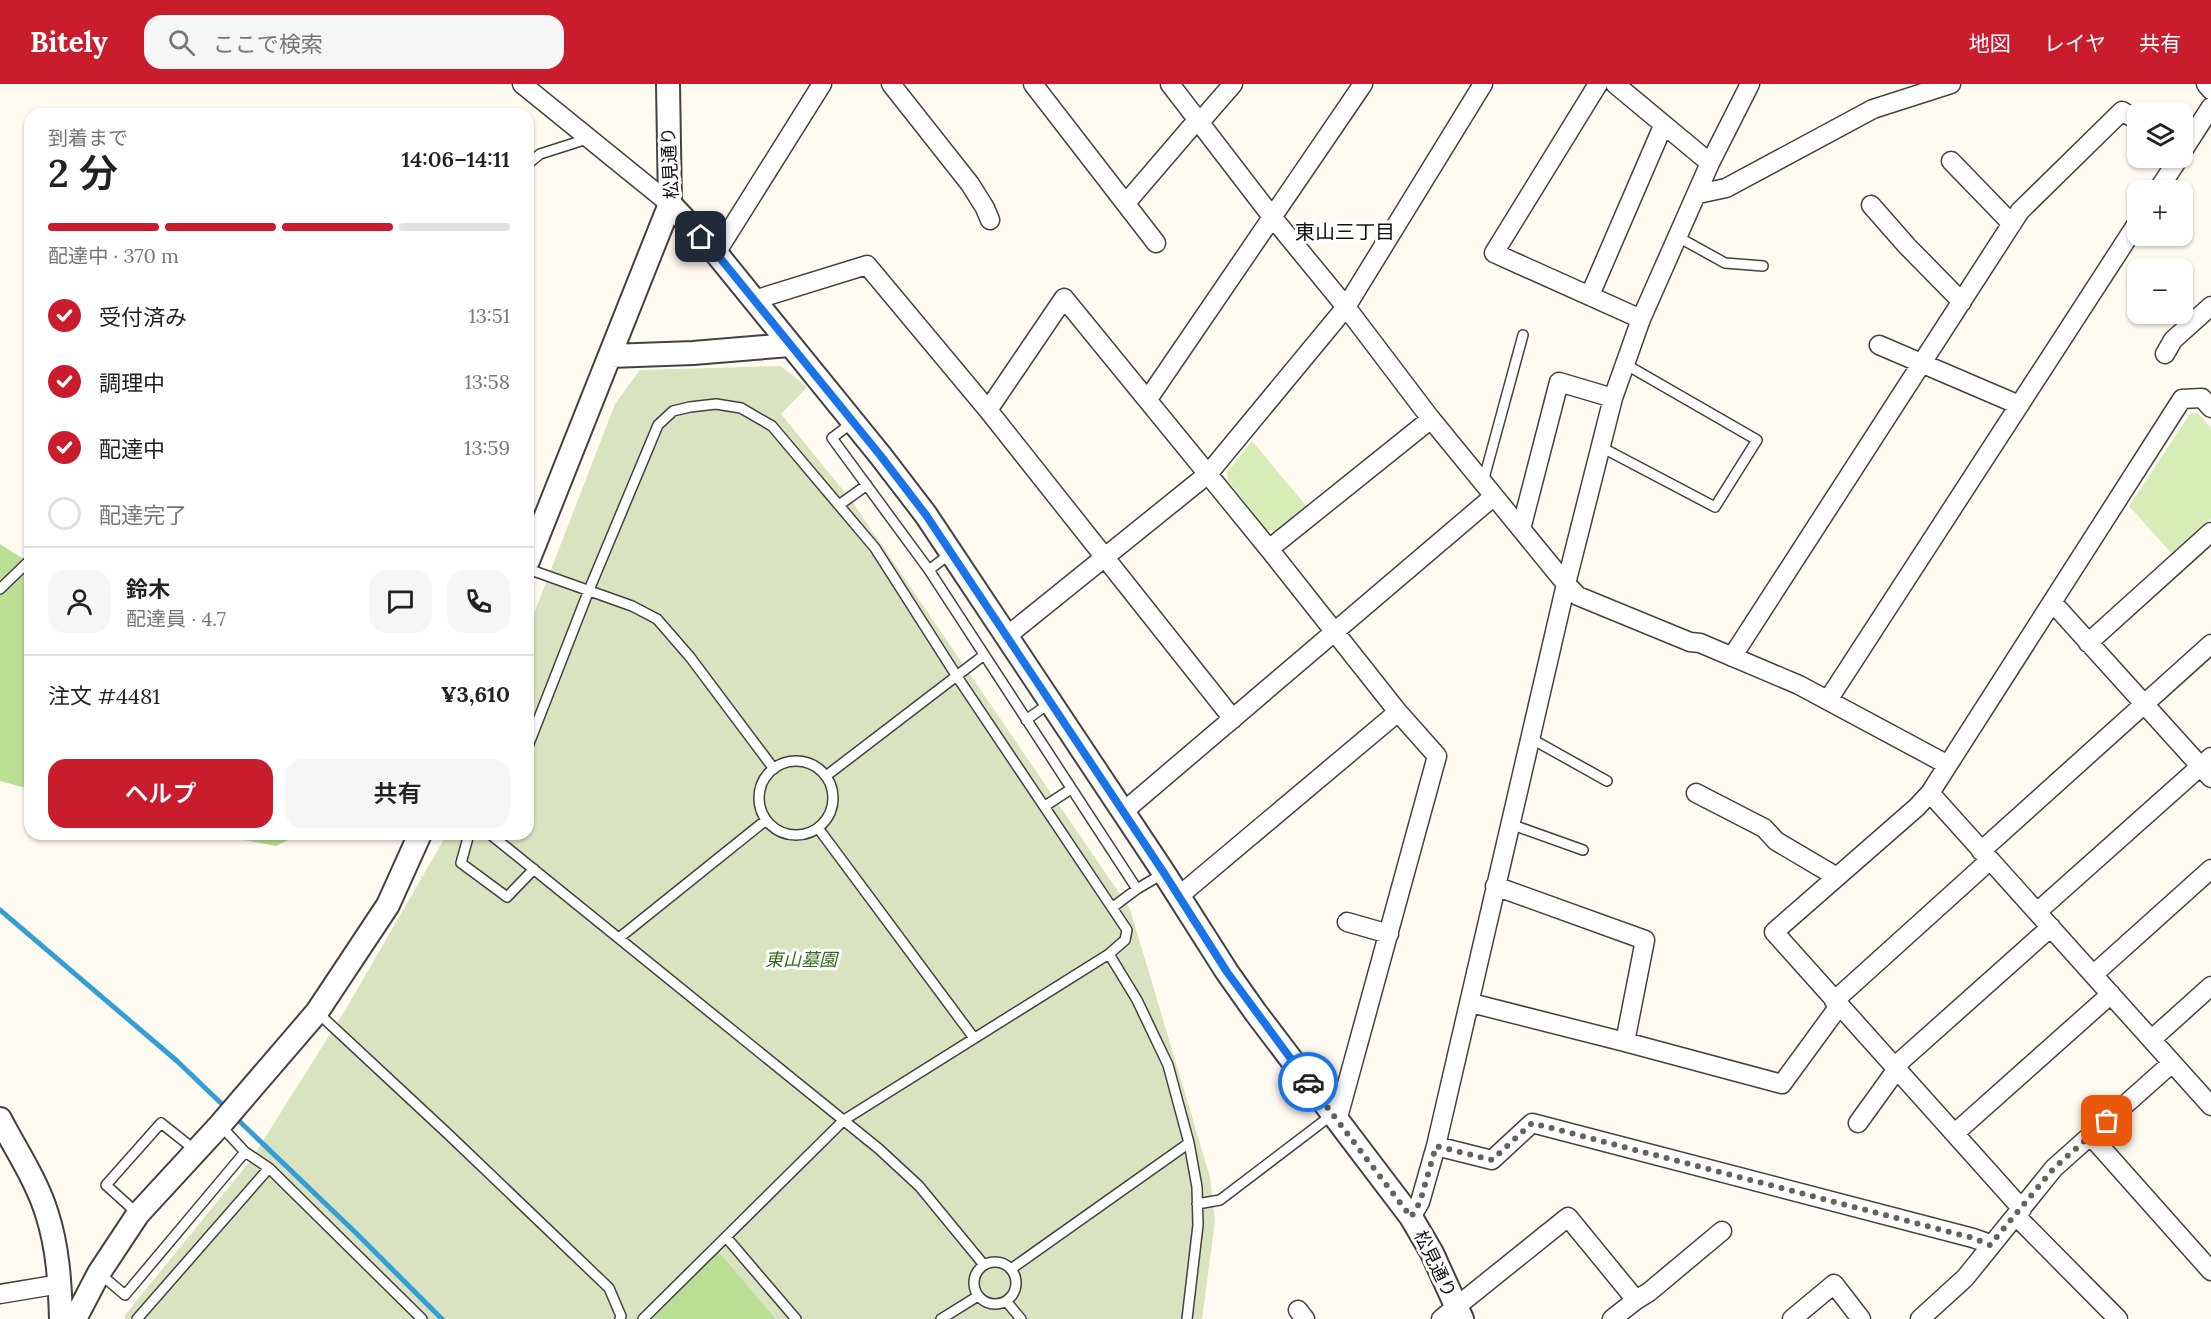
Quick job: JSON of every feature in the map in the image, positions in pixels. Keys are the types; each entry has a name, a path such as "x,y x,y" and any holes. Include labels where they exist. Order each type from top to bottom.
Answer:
{"street":[{"path":"522,84 670,204 534,546"},
{"name":"松見通り","path":"668,84 670,204 716,253 926,515 1245,997 1411,1217 1432,1253 1453,1315"},
{"path":"716,253 822,84"},
{"path":"891,84 970,184 990,220"},
{"path":"1033,84 1156,243"},
{"path":"1170,84 1431,419 1578,596 1690,642 1700,643 1799,685 1948,765"},
{"path":"1126,203 1233,84"},
{"path":"1148,399 1363,84"},
{"path":"1007,636 1208,474 1346,307 1483,84"},
{"path":"1598,84 1494,253 1641,319"},
{"path":"1615,84 1710,163"},
{"path":"1411,1217 1420,1202 1436,1146 1471,1003 1495,886 1566,584 1613,398 1641,319 1710,163 1750,84"},
{"path":"1698,194 1726,188 1873,109 1951,84"},
{"path":"2206,84 2211,90"},
{"path":"2193,135 2211,107"},
{"path":"1731,657 2020,211 2122,111 2127,114"},
{"path":"1590,295 1663,126"},
{"path":"1951,160 2012,224"},
{"path":"1871,206 1962,302"},
{"path":"1828,700 2127,239"},
{"path":"754,300 867,265 988,410 1233,718"},
{"path":"988,410 1064,298 1148,399 1398,712 1437,756 1389,934 1335,1118"},
{"path":"2165,354 2173,340 2211,306"},
{"path":"610,356 693,353 790,345"},
{"path":"1879,345 2019,405"},
{"path":"1521,529 1559,382 1613,398"},
{"path":"2118,1319 2019,1212 1955,1133 1836,1004 1774,932 1917,807 1930,793 2182,399 2202,398 2211,408"},
{"path":"1269,549 1431,419"},
{"path":"1123,812 1335,633 1489,489"},
{"path":"2088,643 2211,532"},
{"path":"2037,912 2208,767 2144,704 2053,603"},
{"path":"1471,1003 1782,1084 1836,1004 1985,856 2144,704 2211,644"},
{"path":"1179,896 1398,712"},
{"path":"1696,793 1764,828 1776,841 1837,877"},
{"path":"1930,793 2211,1106"},
{"path":"72,1319 76,1317 99,1273 138,1214 220,1125 317,1012 388,905 417,840"},
{"path":"2094,974 2211,869"},
{"path":"1495,886 1645,940 1625,1042"},
{"path":"1347,922 1389,934"},
{"path":"1858,1123 1896,1068 2051,927"},
{"path":"2152,1039 2211,986"},
{"path":"1955,1133 2111,994"},
{"path":"1920,1319 1965,1278 2054,1168 2172,1063"},
{"path":"0,1119 47,1212 53,1234 60,1284 61,1319"},
{"path":"1436,1146 1492,1160 1532,1123 1973,1238 1990,1245"},
{"path":"2090,1135 2211,1271"},
{"path":"1453,1315 1568,1217 1636,1300"},
{"path":"1612,1319 1649,1292 1722,1231"},
{"path":"0,1294 60,1284"},
{"path":"1792,1319 1834,1284 1861,1319"}],"lane":[{"path":"534,159 540,154 587,139"},
{"path":"1678,237 1725,263 1763,266"},
{"path":"1489,489 1523,335"},
{"path":"1601,447 1715,507 1757,440 1625,364"},
{"path":"534,731 589,590 658,425 673,411 690,406 716,404 741,408 772,426 875,548 956,675 1127,930 1125,940 1109,954 844,1120 643,1319"},
{"path":"853,422 832,438 929,570 1137,889"},
{"path":"839,505 867,485"},
{"path":"929,570 951,553"},
{"path":"0,589 24,566"},
{"path":"534,571 632,606 657,619 690,657 774,769"},
{"path":"826,776 984,655"},
{"path":"1026,720 1051,702"},
{"path":"1530,738 1607,781"},
{"path":"795,761 818,768 826,776 833,798 826,820 818,828 808,834 796,836 774,829 766,820 759,799 760,787 774,769 784,763 795,761"},
{"path":"1045,806 1071,789"},
{"path":"619,938 766,820"},
{"path":"1510,824 1583,850"},
{"path":"818,828 974,1038"},
{"path":"467,840 461,863 507,897 534,869"},
{"path":"498,840 879,1149 919,1186 984,1265"},
{"path":"1113,907 1164,873"},
{"path":"1109,954 1137,1000 1168,1065 1189,1143 1197,1187 1198,1225 1187,1319"},
{"path":"317,1012 609,1288 621,1316 620,1319"},
{"path":"1197,1204 1220,1200 1335,1118"},
{"path":"138,1214 106,1185 161,1123 196,1151"},
{"path":"220,1125 245,1152 268,1168 422,1319"},
{"path":"1011,1269 1189,1143"},
{"path":"99,1273 125,1294 245,1152"},
{"path":"137,1319 268,1168"},
{"path":"726,1237 796,1319"},
{"path":"998,1262 1011,1269 1016,1286 1013,1294 1006,1301 991,1304 978,1296 974,1288 974,1279 984,1265 998,1262"},
{"path":"941,1319 978,1296"},
{"path":"1006,1301 1021,1319"}],"green space":[{"name":"東山墓園","path":"781,366 807,387 781,414 851,500 1130,909 1210,1177 1215,1221 1202,1319 776,1319 718,1251 652,1319 125,1319 125,1315 251,1160 347,1007 444,840 534,840 534,613 615,404 640,370"},
{"path":"2198,413 2211,428 2211,519 2172,554 2129,506 2190,414"},
{"path":"1252,441 1307,507 1276,531 1267,530 1228,481 1227,472"},
{"path":"0,544 24,559 24,787 0,781"},
{"path":"244,840 288,840 276,846"},
{"path":"718,1250 776,1319 652,1319"}],"waterway":[{"path":"0,910 177,1061 226,1108"},
{"path":"235,1117 442,1319"}],"way so far":[{"path":"1308,1082 1411,1217 1420,1202 1436,1146 1492,1160 1532,1123 1973,1238 1990,1245 2054,1168 2107,1121"}],"district":[{"name":"東山三丁目","path":"1345,232"}],"route":[{"path":"701,237 880,455 926,515 1164,873 1227,972 1308,1082"}]}
